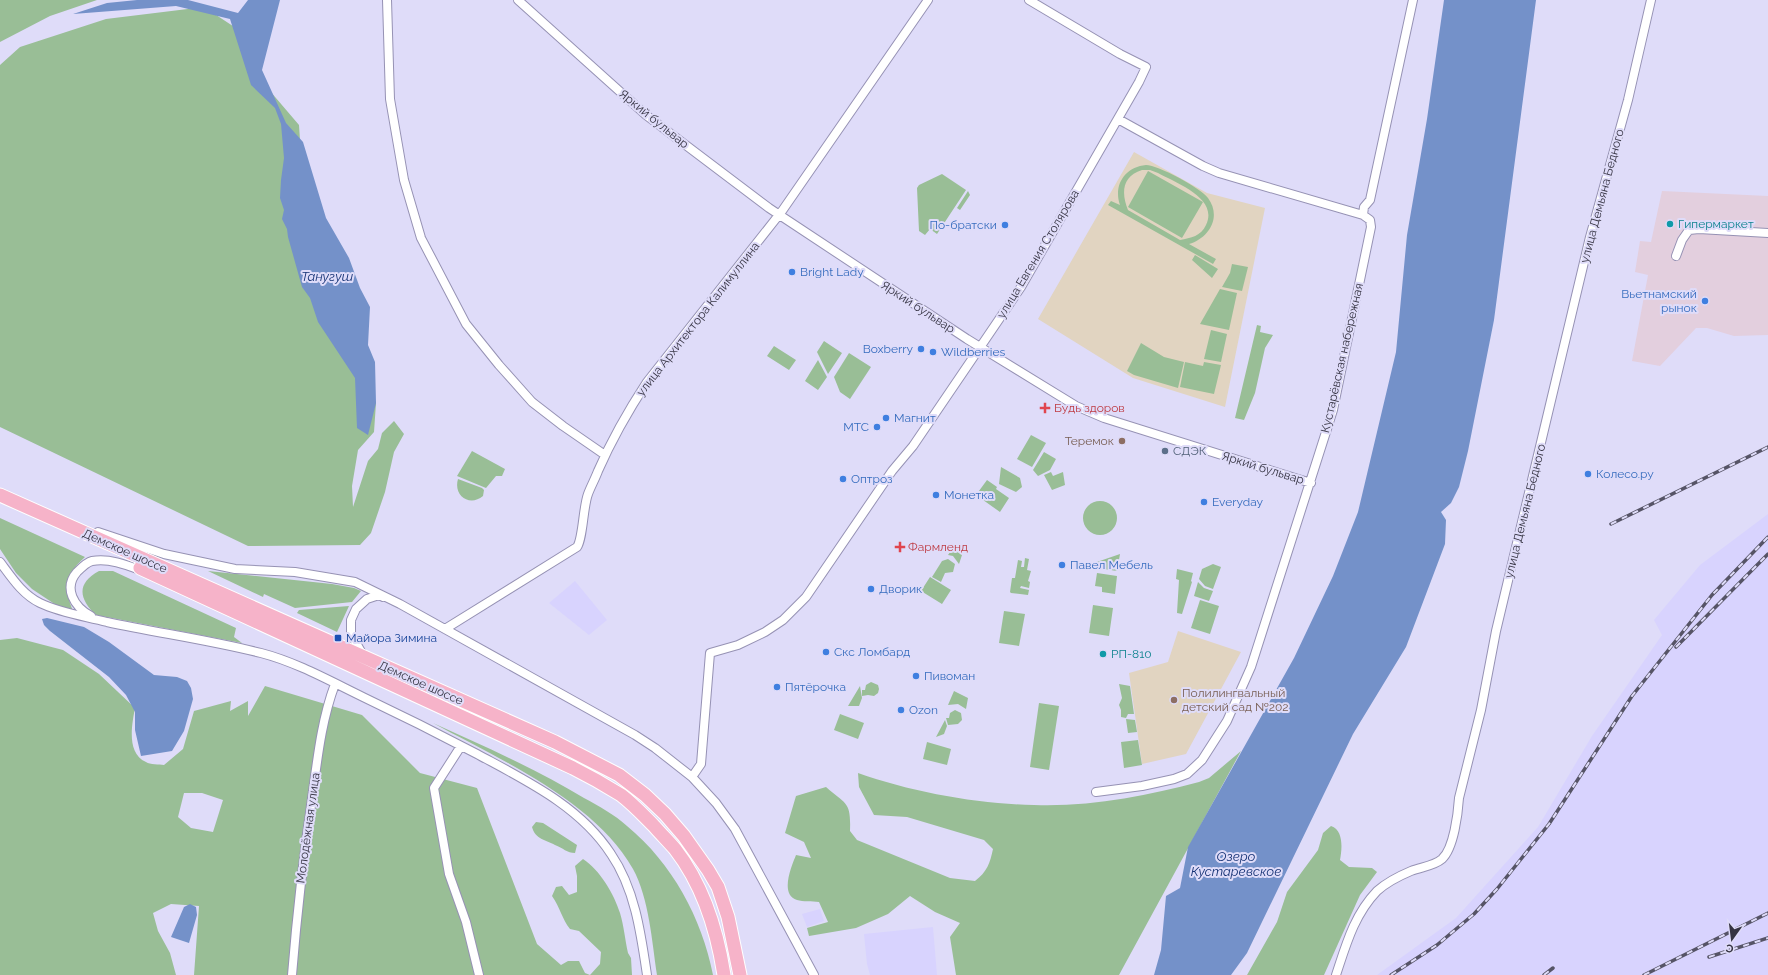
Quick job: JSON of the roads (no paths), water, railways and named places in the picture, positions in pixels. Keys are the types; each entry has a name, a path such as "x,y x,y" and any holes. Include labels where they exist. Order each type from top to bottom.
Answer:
{"main road":[{"name":"Демское шоссе","path":"0,495 589,759 619,775 645,795 665,814 684,836 708,870 718,887 728,917 740,975"},
{"name":"Демское шоссе","path":"0,504 573,768 622,796 647,819 675,849 695,881 710,914 720,950 724,975"}],"street":[{"path":"387,0 390,98 404,180 421,238 466,324 499,365 532,402 563,426 605,455"},
{"name":"Яркий бульвар","path":"518,0 646,115 779,215 980,347 1076,406 1089,412 1311,483"},
{"name":"улица Архитектора Калимуллина","path":"445,629 577,547 580,542 583,514 588,494 622,421 647,382 779,215 928,0"},
{"name":"улица Евгения Столярова","path":"692,778 701,764 710,653 738,645 762,634 783,620 806,597 892,471 911,449 1022,286 1118,119 1146,67 1120,54 1029,0"},
{"path":"1118,119 1203,166 1219,173 1363,215 1364,207 1370,200 1413,0"},
{"name":"улица Демьяна Бедного","path":"1336,975 1355,921 1366,903 1379,890 1396,878 1442,859 1450,845 1458,812 1459,798 1481,710 1496,631 1525,507 1590,236 1628,100 1651,0"},
{"name":"Кустарёвская набережная","path":"1096,792 1138,787 1174,779 1189,772 1202,760 1227,721 1252,667 1334,407 1371,227 1370,220 1363,215"},
{"path":"1676,256 1682,240 1689,230 1699,229 1768,233"},
{"path":"28,507 164,554 235,569 295,572 355,582 400,604 635,735 661,752 692,778 716,803 735,829 814,975"},
{"path":"97,619 82,612 75,604 70,590 72,577 80,568 91,561 107,561 122,563 158,576"},
{"path":"0,562 19,588 39,602 69,614 201,639 263,654 297,666 461,746 518,776 549,795 575,815 595,834 611,853 625,878 635,909 647,975"},
{"path":"365,658 351,634 351,620 356,609 367,599 379,595 400,604"},
{"name":"Молодёжная улица","path":"292,975 303,854 324,719 335,684"},
{"path":"461,746 434,788 449,874 466,922 477,975"}],"water":[{"name":"Танугуш","path":"137,0 188,0 238,13 248,0 280,0 262,70 286,123 303,142 326,218 349,258 360,288 370,307 368,345 375,362 376,403 368,435 357,428 355,378 318,322 310,298 302,287 287,229 282,219 284,210 280,198 284,158 281,124 275,108 251,85 230,19 176,6 73,14 107,3"},
{"name":"Озеро Кустаревское","path":"1444,0 1536,0 1494,320 1468,451 1459,487 1451,503 1441,512 1446,520 1445,544 1406,647 1353,734 1247,953 1231,975 1154,975 1161,950 1166,896 1180,888 1188,847 1294,658 1333,576 1358,512 1396,352 1407,235 1427,119"},
{"path":"47,618 84,627 109,642 154,675 177,677 187,681 191,688 193,699 184,731 172,751 141,756 135,730 135,712 126,695 109,677 50,631 44,625 42,619"},
{"path":"190,904 196,907 197,915 189,943 171,937 184,907"}],"railway":[{"path":"1611,524 1768,447"},
{"path":"1391,975 1437,945 1474,914 1497,889 1549,824 1632,696 1712,595 1768,537"},
{"path":"1676,647 1768,554"},
{"path":"1644,975 1768,913"},
{"path":"1709,957 1768,938"},
{"path":"1544,975 1553,968"}],"place":[{"name":"Гипермаркет","path":"1670,224"},
{"name":"По-братски","path":"1005,225"},
{"name":"Bright Lady","path":"792,272"},
{"name":"Вьетнамский рынок","path":"1705,301"},
{"name":"Boxberry","path":"921,349"},
{"name":"Wildberries","path":"933,352"},
{"name":"Будь здоров","path":"1045,408"},
{"name":"Магнит","path":"886,418"},
{"name":"МТС","path":"877,427"},
{"name":"Теремок","path":"1122,441"},
{"name":"СДЭК","path":"1165,451"},
{"name":"Колесо.ру","path":"1588,474"},
{"name":"Оптроз","path":"843,479"},
{"name":"Монетка","path":"936,495"},
{"name":"Everyday","path":"1204,502"},
{"name":"Фармленд","path":"900,547"},
{"name":"Павел Мебель","path":"1062,565"},
{"name":"Дворик","path":"871,589"},
{"name":"Майора Зимина","path":"338,638"},
{"name":"Скс Ломбард","path":"826,652"},
{"name":"РП-810","path":"1103,654"},
{"name":"Пивоман","path":"916,676"},
{"name":"Пятёрочка","path":"777,687"},
{"name":"Полилингвальный детский сад №202","path":"1174,700"},
{"name":"Ozon","path":"901,710"}]}
